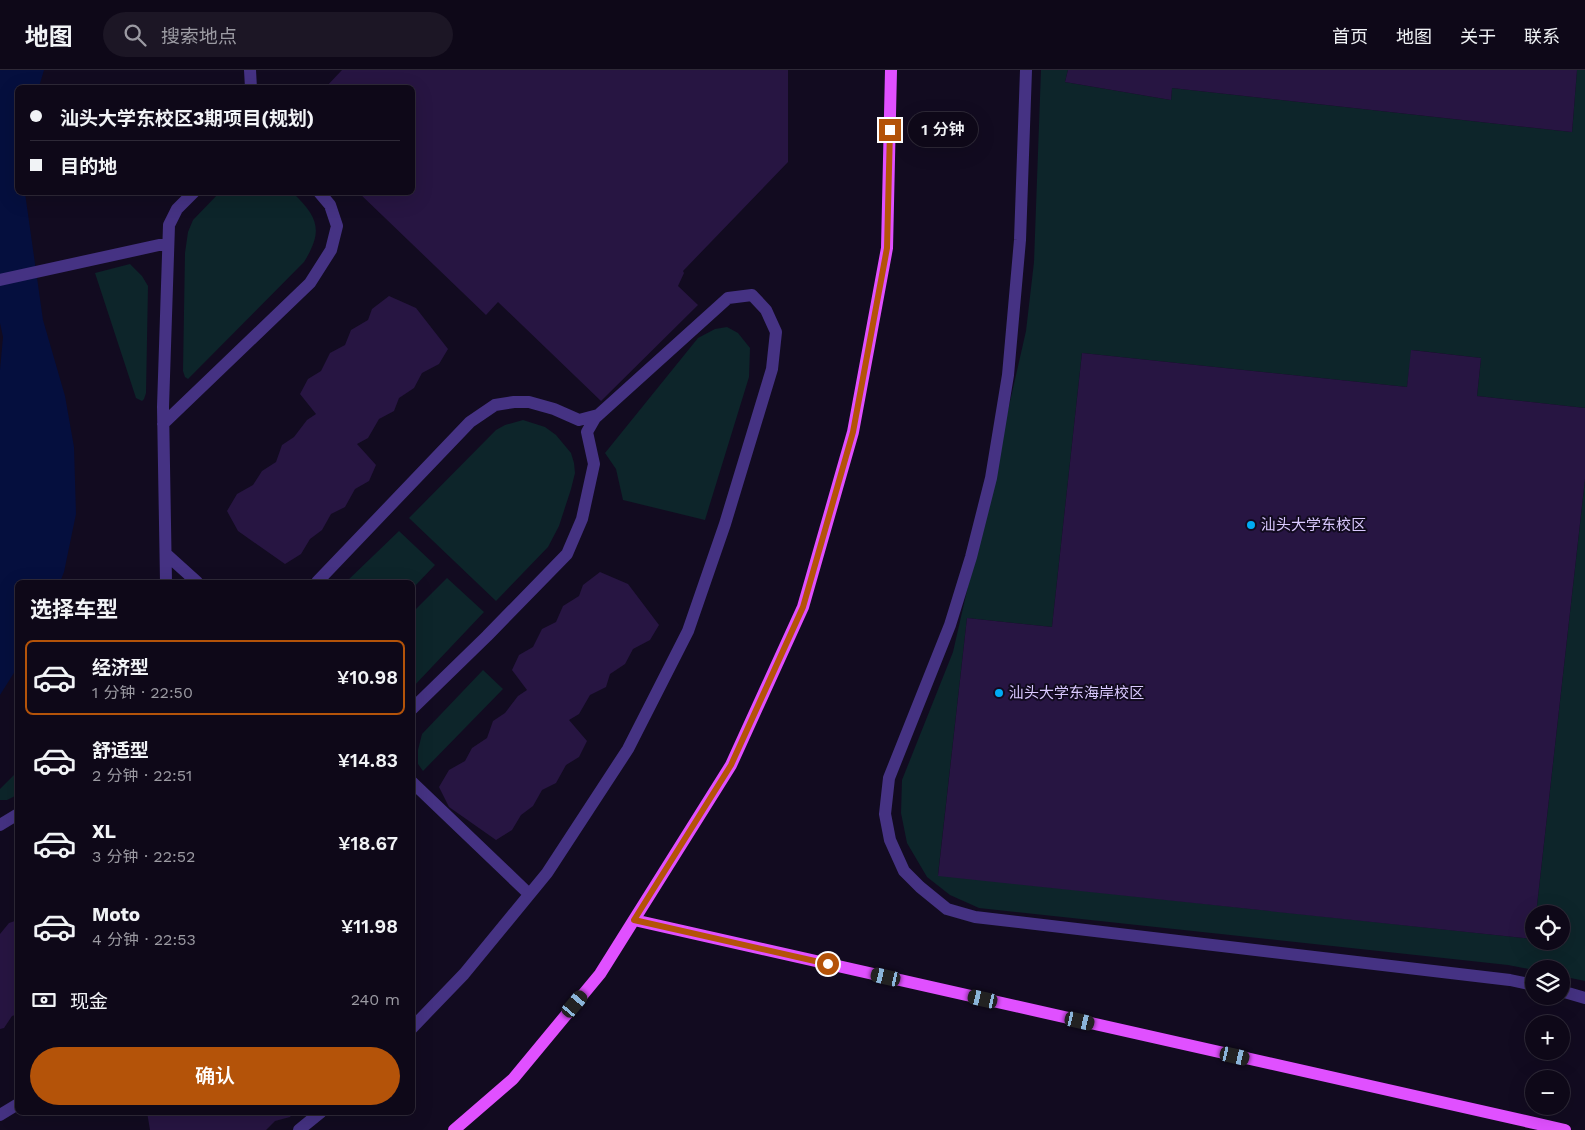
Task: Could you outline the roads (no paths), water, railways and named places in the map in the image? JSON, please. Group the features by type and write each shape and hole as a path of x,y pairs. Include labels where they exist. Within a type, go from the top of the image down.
{"main road":[{"path":"454,1130 513,1079 600,974 731,765 803,607 853,432 887,248 891,70"},
{"path":"634,920 1565,1130"}],"lane":[{"path":"250,70 251,85"},
{"path":"1026,70 1020,240 1008,375 991,478 971,557 950,625 889,778 885,814 890,840 904,871 947,910 975,917 1525,983"},
{"path":"166,580 164,424 168,225 177,209 191,195"},
{"path":"164,424 310,283 331,250 337,226 330,205 322,195"},
{"path":"0,280 168,243"},
{"path":"415,705 567,554 582,519 594,464 587,432 598,415 728,298 752,295 766,310 776,332 772,369 725,524 688,631 628,749 547,873 464,974 415,1025"},
{"path":"320,580 470,422 495,405 529,402 579,420 598,415"},
{"path":"166,554 194,580"},
{"path":"415,785 529,894"},
{"path":"0,825 15,816"},
{"path":"1570,994 1585,998"},
{"path":"0,1115 15,1106"},
{"path":"299,1130 317,1115"}],"place":[{"name":"汕头大学东校区","path":"1251,525"},
{"name":"汕头大学东海岸校区","path":"999,693"}]}
